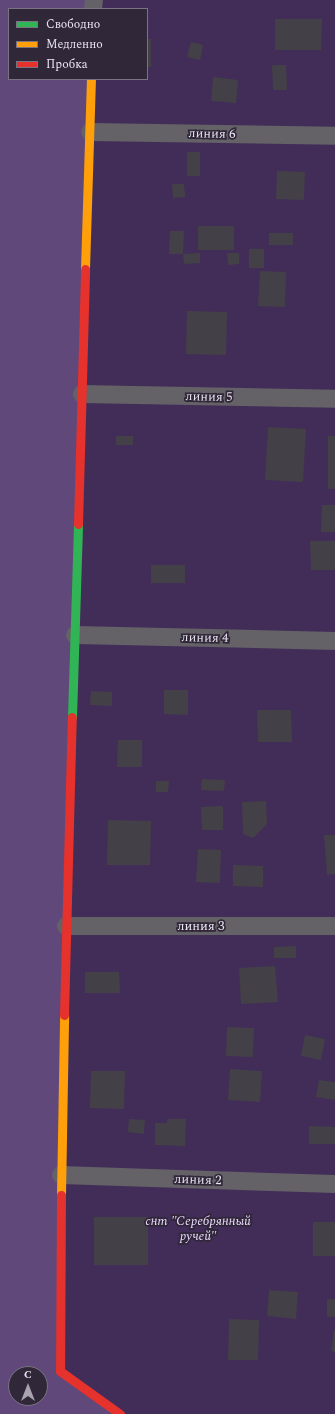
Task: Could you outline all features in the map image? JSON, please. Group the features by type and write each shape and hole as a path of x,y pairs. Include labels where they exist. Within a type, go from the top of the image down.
{"street":[{"path":"91,80 66,926 61,1175 60,1372 120,1414"},
{"name":"линия 6","path":"90,132 335,136"},
{"name":"линия 5","path":"82,394 335,399"},
{"name":"линия 4","path":"75,635 335,641"},
{"name":"линия 3","path":"66,926 335,926"},
{"name":"линия 2","path":"61,1175 335,1184"}],"green space":[{"name":"снт \"Серебрянный ручей\"","path":"94,0 335,0 335,1414 119,1414 60,1371 91,80 148,80 148,8 93,8"}],"shaded area":[{"path":"0,0 94,0 93,8 8,8 8,80 91,80 60,1371 119,1414 0,1414"}],"building":[{"path":"275,19 322,19 321,50 275,50"},
{"path":"148,39 151,39 151,67 148,67"},
{"path":"191,42 203,45 200,60 187,57"},
{"path":"272,65 286,65 287,90 273,90"},
{"path":"213,77 238,80 236,103 211,101"},
{"path":"187,152 200,152 200,176 187,176"},
{"path":"277,171 305,172 304,200 276,199"},
{"path":"172,184 184,184 185,197 173,198"},
{"path":"198,226 234,226 234,250 198,250"},
{"path":"170,231 184,231 183,254 169,254"},
{"path":"269,233 293,233 293,245 269,245"},
{"path":"249,249 264,249 264,268 249,268"},
{"path":"200,253 200,263 184,264 183,254"},
{"path":"227,253 239,253 239,264 228,265"},
{"path":"260,271 286,272 285,307 258,306"},
{"path":"187,311 227,312 226,355 186,354"},
{"path":"268,427 306,429 303,482 265,480"},
{"path":"116,436 133,436 133,445 116,445"},
{"path":"328,436 335,436 335,489 328,489"},
{"path":"322,505 335,505 335,532 321,532"},
{"path":"310,541 335,541 335,570 311,570"},
{"path":"151,565 185,565 185,583 151,583"},
{"path":"164,690 188,690 188,715 164,714"},
{"path":"91,691 112,692 112,706 90,705"},
{"path":"257,710 291,710 292,742 258,742"},
{"path":"118,740 142,740 142,767 117,767"},
{"path":"202,779 225,780 224,791 201,790"},
{"path":"156,781 169,781 168,792 156,792"},
{"path":"266,801 267,824 253,838 243,834 242,802"},
{"path":"223,806 223,830 202,830 201,807"},
{"path":"108,820 151,821 150,865 107,865"},
{"path":"324,835 335,835 335,874 327,875"},
{"path":"198,849 221,850 220,883 196,882"},
{"path":"233,865 263,866 263,887 233,886"},
{"path":"296,946 296,958 274,958 274,947"},
{"path":"275,966 278,1002 241,1004 239,968"},
{"path":"85,972 119,972 120,993 85,993"},
{"path":"227,1027 254,1028 253,1057 226,1056"},
{"path":"305,1035 325,1039 321,1060 301,1056"},
{"path":"230,1069 262,1071 260,1102 228,1100"},
{"path":"91,1071 125,1071 124,1109 90,1108"},
{"path":"319,1080 335,1082 335,1100 316,1097"},
{"path":"129,1119 145,1120 144,1134 128,1132"},
{"path":"167,1119 186,1119 185,1146 155,1145 155,1123 167,1123"},
{"path":"309,1126 335,1127 335,1144 309,1144"},
{"path":"94,1217 148,1217 148,1265 94,1265"},
{"path":"313,1222 335,1222 335,1256 313,1256"},
{"path":"269,1290 298,1292 296,1319 267,1316"},
{"path":"327,1299 335,1299 335,1317 327,1317"},
{"path":"229,1319 259,1320 258,1360 228,1360"},
{"path":"335,1330 335,1352 331,1351"}],"traffic: fast":[{"path":"72,717 78,524"}],"traffic: slow":[{"path":"85,269 91,80"},
{"path":"61,1195 64,1015"}],"traffic: jam":[{"path":"78,524 85,269"},
{"path":"64,1015 72,717"},
{"path":"61,1195 60,1371 120,1414"}]}
